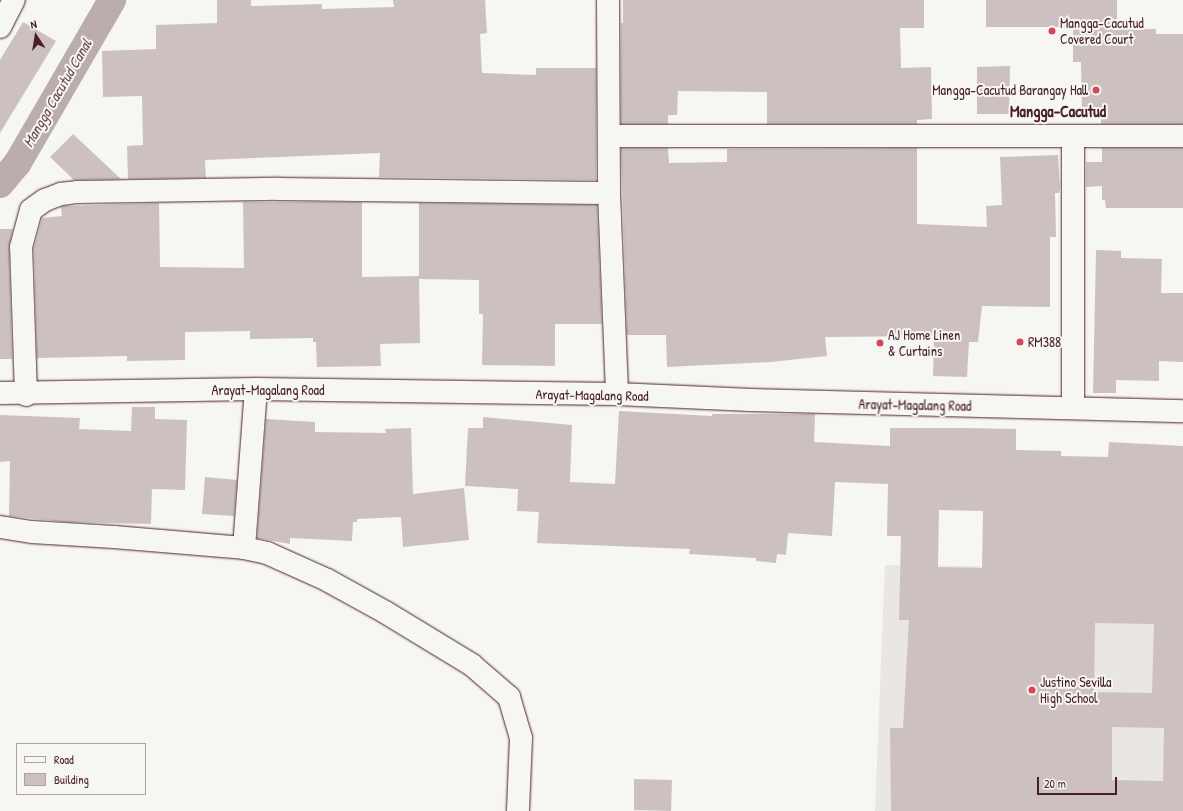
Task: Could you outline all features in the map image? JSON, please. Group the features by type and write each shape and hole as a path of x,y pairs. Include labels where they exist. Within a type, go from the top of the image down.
{"street":[{"path":"0,27 14,0"},
{"path":"608,0 609,193 617,394"},
{"path":"609,136 1183,136"},
{"path":"1073,137 1073,407"},
{"path":"26,395 21,247 31,210 45,200 61,194 279,189 609,193"},
{"path":"244,548 256,389"},
{"name":"Arayat-Magalang Road","path":"0,393 26,395 256,389 617,394 919,405 1073,407 1183,411"},
{"path":"0,527 32,532 244,548 274,556 327,580 385,612 472,665 509,697 521,738 518,811"}],"shaded area":[{"name":"Justino Sevilla High School","path":"885,565 1183,569 1183,811 875,811"}],"building":[{"path":"217,0 251,0 251,6 322,4 322,9 394,7 393,0 485,0 487,33 480,34 482,73 536,75 536,68 596,68 596,180 379,177 380,153 205,160 206,178 128,179 127,146 143,145 142,96 103,97 102,51 156,49 156,25 217,23"},
{"path":"623,0 924,0 924,28 900,28 901,68 931,67 932,119 917,120 917,124 767,124 767,92 678,91 677,115 668,115 668,124 621,124 621,23 623,23"},
{"path":"986,0 1117,0 1117,29 1156,29 1156,34 1183,34 1183,124 1101,124 1101,113 1082,113 1081,62 1073,62 1073,27 986,27"},
{"path":"23,22 56,41 0,133 0,60"},
{"path":"1010,66 1009,114 977,114 977,67"},
{"path":"73,134 121,179 74,180 50,157"},
{"path":"621,148 668,148 669,163 727,162 727,149 917,148 917,224 987,227 986,206 1002,205 1000,157 1058,155 1060,188 1059,193 1055,193 1056,237 1050,237 1050,307 982,306 978,342 969,342 967,377 933,376 934,336 825,337 827,356 771,362 667,367 666,335 627,335"},
{"path":"1102,148 1183,148 1183,208 1106,208 1105,200 1102,200 1102,186 1086,187 1086,162 1102,162"},
{"path":"243,202 362,202 362,277 419,276 420,343 380,344 381,366 317,367 316,342 313,342 313,338 250,339 250,331 185,332 185,360 127,361 127,356 37,358 34,248 42,218 62,216 61,207 64,206 159,203 160,267 244,268"},
{"path":"419,203 597,205 602,324 555,324 555,366 482,365 483,314 479,314 479,280 419,279"},
{"path":"0,229 13,229 9,247 12,359 0,359"},
{"path":"1096,250 1121,251 1121,258 1162,259 1161,293 1183,293 1183,362 1159,361 1159,381 1116,380 1116,393 1093,393"},
{"path":"132,407 155,407 155,419 187,420 185,490 152,489 151,524 66,522 9,516 10,461 0,462 0,415 80,418 79,429 131,431"},
{"path":"619,411 712,416 712,414 815,414 814,442 890,446 890,428 966,428 1016,429 1016,450 1061,451 1061,456 1108,457 1109,442 1183,446 1183,811 891,811 890,728 903,728 909,620 899,620 901,536 887,536 888,484 835,482 832,536 788,533 786,555 777,554 776,563 756,561 756,558 689,554 690,549 537,543 539,512 517,511 518,489 465,486 468,428 483,428 483,417 572,425 570,482 615,484","holes":["939,510 983,511 982,568 938,567","1095,623 1154,624 1152,693 1094,692","1112,727 1164,728 1163,781 1112,780"]},
{"path":"266,419 315,422 315,432 386,433 385,429 411,428 413,494 464,488 469,540 403,547 401,517 357,519 357,522 353,522 352,541 290,538 290,544 257,538"},
{"path":"205,477 237,480 234,516 202,514"},
{"path":"634,779 672,780 671,811 634,810"}],"waterway":[{"name":"Mangga Cacutud Canal","path":"0,184 17,164 112,0"}],"place":[{"name":"Mangga-Cacutud Covered Court","path":"1052,31"},
{"name":"Mangga-Cacutud Barangay Hall","path":"1096,90"},
{"name":"RM388","path":"1020,342"},
{"name":"AJ Home Linen & Curtains","path":"880,343"},
{"name":"Justino Sevilla High School","path":"1032,690"}],"district":[{"name":"Mangga-Cacutud","path":"1058,111"}]}
